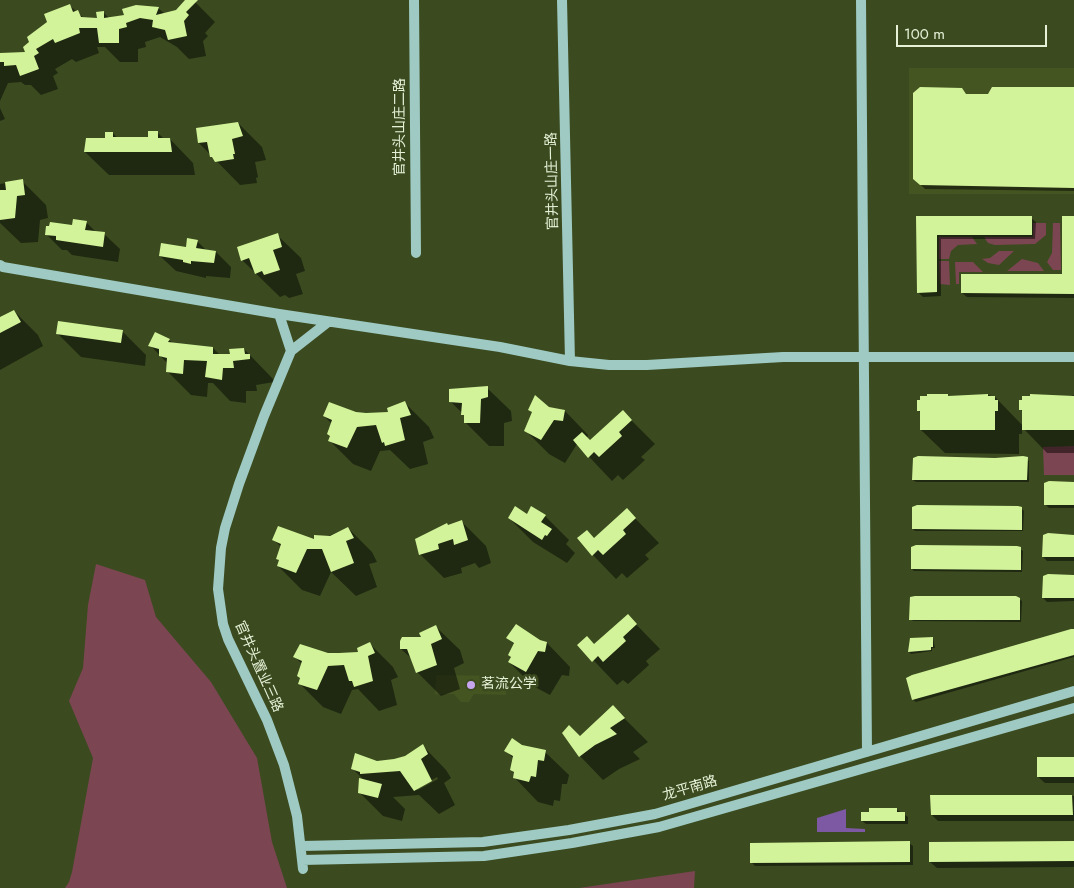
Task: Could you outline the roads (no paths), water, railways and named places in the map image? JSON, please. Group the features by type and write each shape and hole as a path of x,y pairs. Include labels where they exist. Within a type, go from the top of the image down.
{"street":[{"name":"官井头山庄二路","path":"414,0 416,253"},
{"name":"官井头山庄一路","path":"562,0 570,361"},
{"path":"861,0 867,752"},
{"path":"0,265 3,268 328,322 500,347 570,361 628,366 783,357 1074,357"},
{"path":"279,314 291,351"},
{"name":"官井头置业三路","path":"303,864 298,816 284,765 267,720 228,639 223,624 218,589 221,548 232,507 261,425 291,351 328,322"},
{"name":"龙平南路","path":"302,846 483,842 569,830 656,814 1074,691"},
{"name":"龙平南路","path":"303,864 484,856 572,843 659,827 1074,708"}],"place":[{"name":"茗流公学","path":"471,685"}]}
